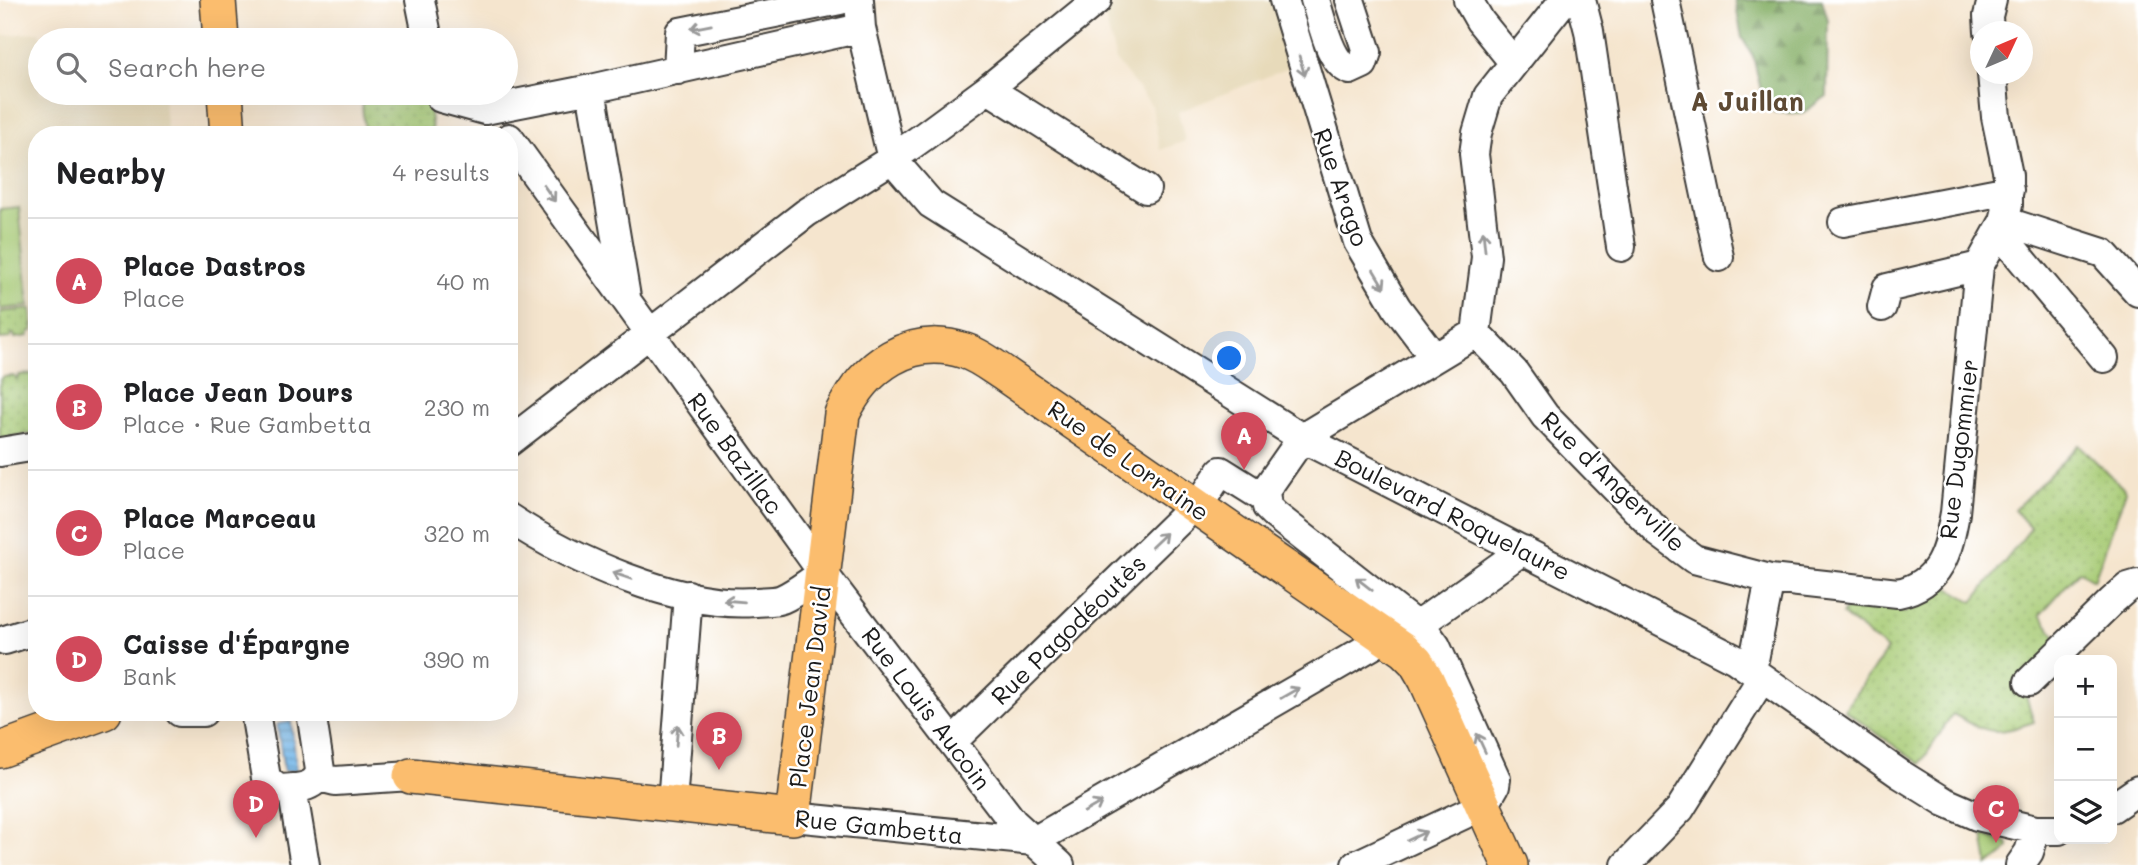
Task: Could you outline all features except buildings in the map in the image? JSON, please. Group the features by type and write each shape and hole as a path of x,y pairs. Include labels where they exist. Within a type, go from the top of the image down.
{"main road":[{"path":"218,0 220,28"},
{"path":"226,105 227,126"},
{"name":"Rue de Lorraine","path":"823,573 842,414 849,399 872,370 888,358 922,347 966,351 1402,631 1410,656 1426,679 1510,865"},
{"name":"Place Jean David","path":"793,817 823,573"},
{"path":"0,750 79,721"},
{"name":"Rue Gambetta","path":"411,776 793,817"}],"street":[{"path":"420,0 426,28"},
{"path":"678,70 680,32 840,0"},
{"path":"859,0 861,28 892,159"},
{"path":"518,435 806,212 892,159 988,89 1097,0"},
{"name":"Rue Arago","path":"1284,0 1358,242 1397,309 1434,357"},
{"path":"1315,0 1334,56 1342,67 1350,69 1363,64 1367,52 1350,0"},
{"path":"1468,0 1480,21 1514,63"},
{"path":"1665,0 1720,257"},
{"path":"1988,21 1992,0"},
{"path":"1567,3 1589,31 1621,247"},
{"name":"Rue d'Angerville","path":"1567,3 1488,96 1474,154 1486,257 1476,333 1514,372 1545,416 1659,533 1694,559 1770,579"},
{"path":"518,103 861,28"},
{"name":"Rue Dugommier","path":"1770,579 1898,593 1918,586 1936,573 1950,541 1955,513 1979,266 2001,226 2008,205 2009,190 1993,84"},
{"path":"591,89 627,303"},
{"path":"988,89 1146,189"},
{"path":"470,105 485,110 510,105"},
{"name":"Rue Bazillac","path":"485,110 499,126"},
{"name":"Rue Bazillac","path":"518,150 823,573"},
{"name":"Boulevard Roquelaure","path":"892,159 931,204 1302,438 1735,659 1945,802 1977,816 2048,830"},
{"path":"1843,222 2009,190"},
{"path":"2001,226 2103,253 2138,292"},
{"path":"2001,226 2104,358"},
{"path":"1882,307 1887,288 1979,266"},
{"name":"Rue d'Angerville","path":"1485,274 1496,326 1514,372"},
{"path":"1402,631 1267,507 1265,491 1302,438 1476,333"},
{"path":"0,452 28,447"},
{"path":"1206,494 1221,471 1264,498"},
{"name":"Rue Pagodéoutès","path":"952,742 1184,516"},
{"name":"Place Jean David","path":"518,523 600,568 688,595 740,603 780,600 823,573"},
{"path":"1034,841 1402,631 1523,550"},
{"name":"Rue Louis Aucoin","path":"823,573 1013,822 1060,865"},
{"path":"1626,865 1680,809 1757,674 1770,579"},
{"path":"2029,682 2112,601 2128,587 2138,584"},
{"path":"672,803 688,595"},
{"path":"5,640 28,633"},
{"path":"256,721 266,778 277,789 310,785 319,776 313,721"},
{"name":"Rue Gambetta","path":"319,776 335,781 411,776"},
{"path":"292,788 305,865"},
{"path":"2117,805 2138,790"},
{"path":"1356,865 1484,805"},
{"name":"Rue Gambetta","path":"793,817 1034,841"},
{"path":"2020,865 2048,830"}],"shaded area":[{"path":"1120,0 1278,0 1296,65 1178,112 1185,141 1160,150 1152,106 1116,61 1104,13"},
{"path":"28,33 28,105 164,105 166,126 28,126 28,309 0,312 0,36"}],"green space":[{"path":"1735,0 1822,0 1828,20 1827,96 1801,114 1774,112 1763,99 1753,56 1742,38"},
{"path":"362,105 429,105 432,126 364,126"},
{"path":"19,207 28,306 0,309 0,209"},
{"path":"28,309 28,336 15,338 14,334 11,334 11,338 0,339 0,312"},
{"path":"28,374 28,434 0,438 0,380 2,377 15,376 16,379 19,375"},
{"path":"2079,445 2126,491 2094,580 2079,571 2040,615 2059,641 2021,679 2034,722 1993,731 1953,714 1920,764 1844,710 1887,650 1842,614 1855,597 1894,603 1905,613 1938,581 1973,602 2031,528 2014,510"},
{"path":"1983,835 2008,843 2009,847 1988,865"}],"water":[{"path":"291,722 297,770 284,771 277,724"}],"place":[{"name":"Place Dastros","path":"1244,470"},
{"name":"Place Jean Dours","path":"719,770"},
{"name":"Caisse d'Épargne","path":"256,838"},
{"name":"Place Marceau","path":"1996,843"}],"district":[{"name":"A Juillan","path":"1747,101"}]}
